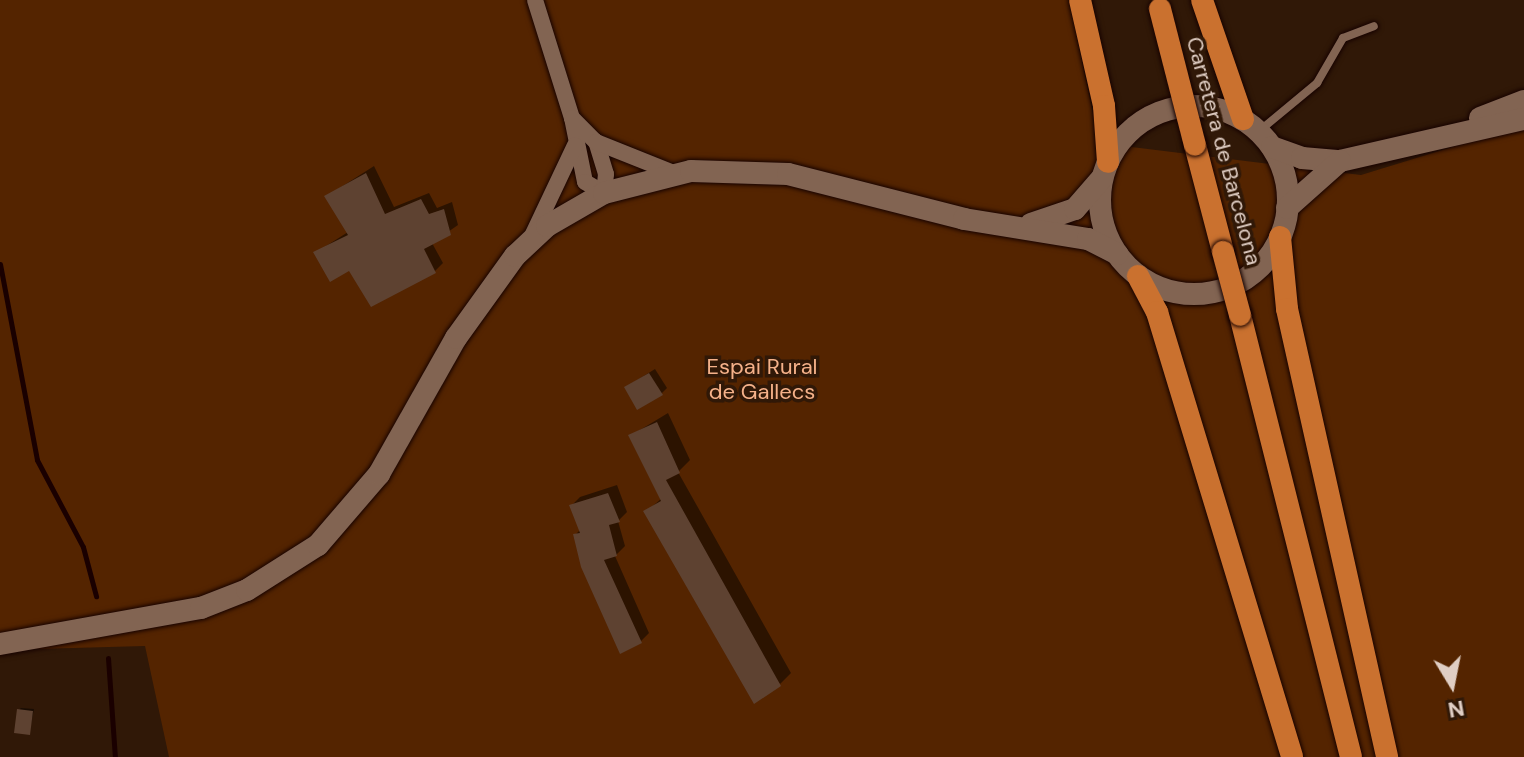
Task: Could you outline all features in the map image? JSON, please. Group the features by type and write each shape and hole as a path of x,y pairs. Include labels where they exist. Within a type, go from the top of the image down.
{"highway":[{"path":"1080,0 1104,106 1105,170"},
{"path":"1202,0 1258,133"},
{"name":"Carretera de Barcelona","path":"1159,5 1351,757"},
{"path":"1280,237 1287,309 1387,757"},
{"path":"1138,276 1157,312 1292,757"}],"main road":[{"path":"1440,134 1524,101"},
{"path":"1006,227 1058,219 1086,199 1139,124 1165,111 1206,107 1302,158 1340,161 1440,134 1524,119"},
{"path":"0,644 201,608 247,590 318,545 379,474 456,338 529,243 604,193 674,173 788,174 1006,227 1088,239 1117,254 1138,276 1179,292 1224,290 1250,277 1280,237 1287,208 1283,173 1258,133"},
{"path":"1287,208 1340,161"},
{"path":"1105,170 1102,218 1117,254"}],"street":[{"path":"535,0 572,118 575,145 585,182 604,193 606,174 596,142"},
{"path":"572,118 596,142 674,173"},
{"path":"529,243 575,145"}],"lane":[{"path":"1258,133 1317,83 1343,38 1374,26"}],"green space":[{"name":"Espai Rural de Gallecs","path":"0,0 1069,0 1099,143 1361,175 1524,125 1524,757 169,757 145,646 0,650"}],"building":[{"path":"366,173 385,214 421,199 429,214 444,209 451,235 424,249 436,273 371,307 349,271 330,282 313,252 348,235 324,196"},
{"path":"649,373 663,395 637,410 624,387"},
{"path":"657,422 680,473 666,480 781,686 754,704 643,511 661,501 628,435"},
{"path":"608,493 620,522 609,525 617,556 604,560 642,643 620,654 581,567 573,534 580,533 569,505"},
{"path":"17,709 33,711 30,735 14,733"}],"waterway":[{"path":"0,264 37,460 83,547 96,596"},
{"path":"108,658 115,757"}]}
